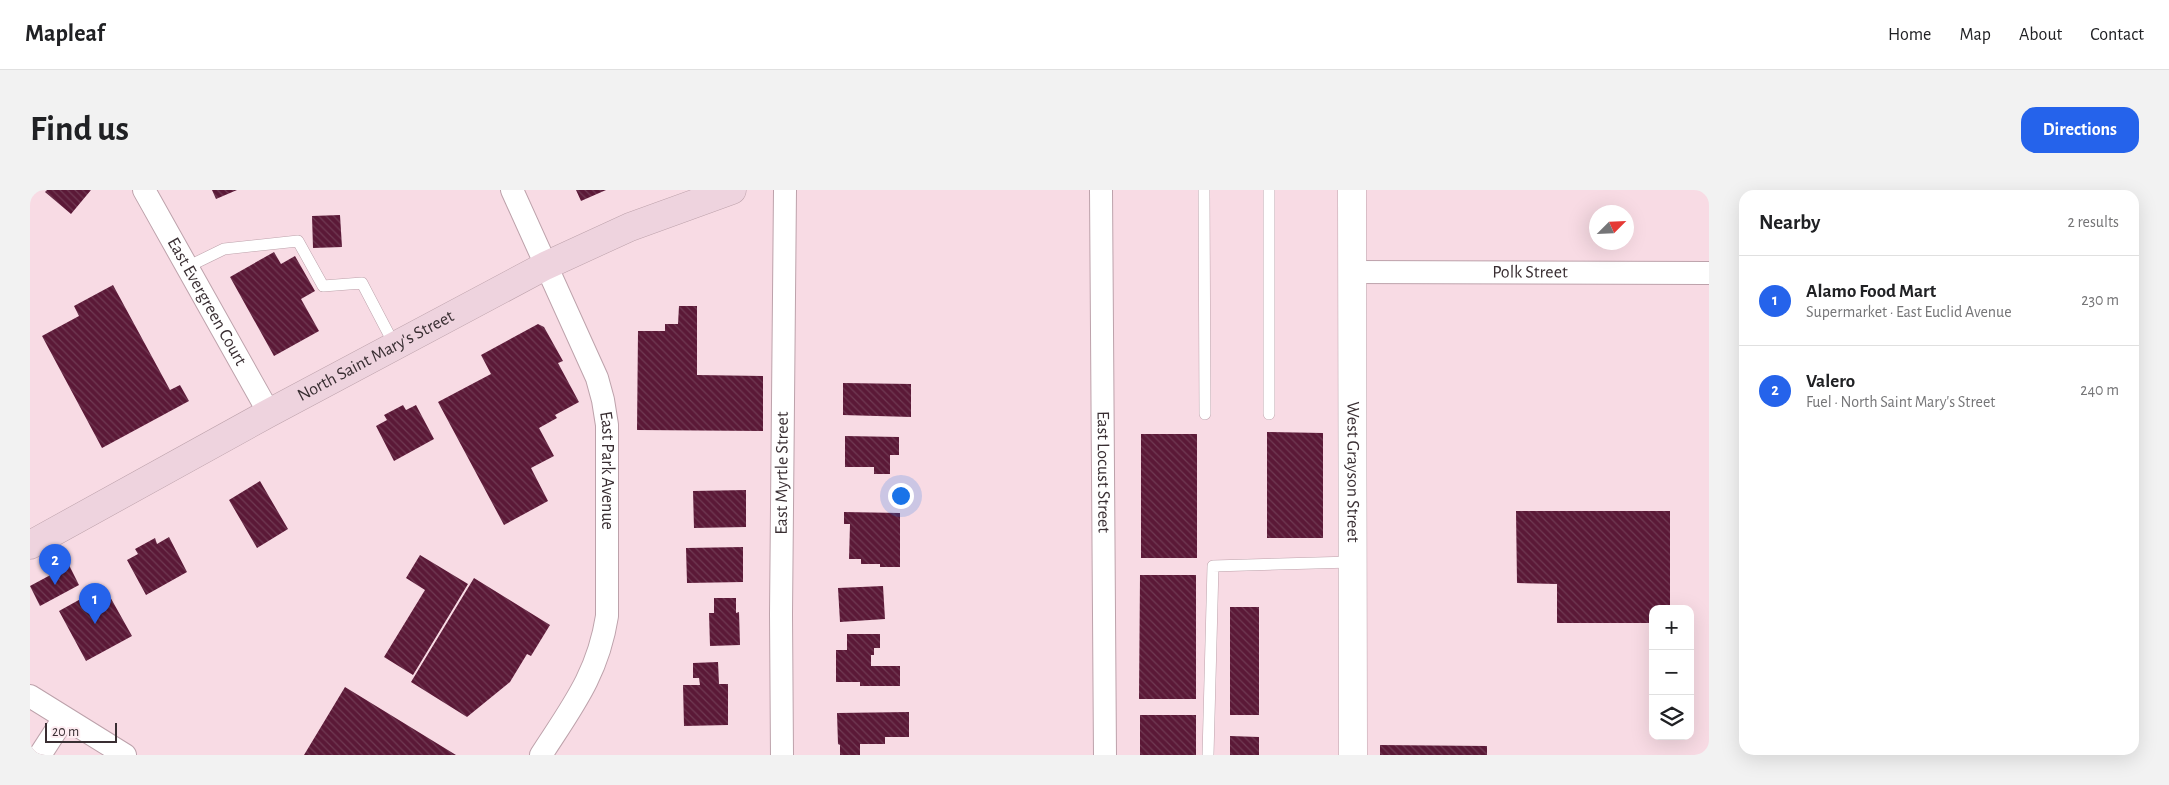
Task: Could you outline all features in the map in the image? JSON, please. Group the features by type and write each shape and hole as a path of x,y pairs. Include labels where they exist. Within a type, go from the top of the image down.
{"main road":[{"name":"North Saint Mary's Street","path":"30,545 269,413 545,266 630,227 732,190"}],"street":[{"name":"East Evergreen Court","path":"144,190 269,413"},
{"name":"East Park Avenue","path":"512,190 545,266 598,378 607,424 607,616 603,641 586,686 541,755"},
{"name":"East Myrtle Street","path":"782,755 781,614 785,190"},
{"name":"East Locust Street","path":"1101,190 1105,755"},
{"name":"West Grayson Street","path":"1352,190 1353,755"},
{"name":"Polk Street","path":"1351,272 1709,273"},
{"path":"30,696 125,755"},
{"path":"40,755 64,718"}],"lane":[{"path":"1204,190 1205,414"},
{"path":"1268,414 1269,190"},
{"path":"186,267 224,249 298,241 323,286 362,283 394,346"},
{"path":"1208,755 1213,566 1352,562"}],"building":[{"path":"47,190 91,190 71,214 45,192"},
{"path":"212,190 237,190 216,199"},
{"path":"576,190 606,190 581,201"},
{"path":"340,215 342,247 313,248 312,216"},
{"path":"274,252 281,264 295,256 315,291 301,299 319,331 274,356 230,277"},
{"path":"113,285 170,390 180,385 189,401 102,448 42,336 79,316 74,306"},
{"path":"679,306 697,306 697,375 763,376 763,431 637,430 638,331 665,331 665,324 678,324"},
{"path":"538,324 544,327 563,361 558,363 579,402 555,415 557,418 539,428 554,456 531,468 548,501 504,525 438,402 491,374 481,355"},
{"path":"843,383 911,384 911,417 843,415"},
{"path":"403,405 406,410 416,405 434,439 394,461 376,426 387,420 384,415"},
{"path":"1267,432 1323,433 1323,538 1267,538"},
{"path":"1141,434 1197,434 1197,558 1141,558"},
{"path":"845,436 899,437 899,455 890,455 890,474 874,474 874,467 845,467"},
{"path":"260,481 288,529 257,548 229,500"},
{"path":"746,490 746,527 694,528 693,491"},
{"path":"1516,511 1670,511 1670,605 1649,605 1649,623 1557,623 1557,584 1517,583"},
{"path":"844,512 900,513 900,567 880,567 880,564 861,564 861,559 849,559 850,524 844,524"},
{"path":"169,537 187,572 146,595 127,560 138,554 135,549 155,538 157,544"},
{"path":"743,547 743,582 687,583 686,548"},
{"path":"420,555 468,584 413,675 384,657 425,590 406,578"},
{"path":"69,565 79,585 40,606 30,586"},
{"path":"1140,575 1196,575 1196,699 1139,699"},
{"path":"474,578 550,625 531,656 527,654 510,682 467,717 411,682"},
{"path":"104,586 132,636 86,661 59,611"},
{"path":"883,586 885,619 840,622 838,588"},
{"path":"714,598 736,598 736,613 739,612 740,645 710,646 709,613 714,613"},
{"path":"1230,607 1259,607 1259,715 1230,715"},
{"path":"847,634 880,634 880,648 874,648 874,655 871,655 871,666 900,666 900,686 860,686 860,682 836,682 836,650 847,650"},
{"path":"718,662 719,684 728,684 728,725 684,726 683,685 700,685 699,678 693,678 693,663"},
{"path":"345,687 456,755 304,755"},
{"path":"909,712 909,737 885,737 885,744 860,744 860,755 840,755 837,713"},
{"path":"1140,715 1196,715 1196,755 1140,755"},
{"path":"1230,736 1259,737 1259,755 1230,755"},
{"path":"1380,745 1487,746 1487,755 1380,755"}],"place":[{"name":"Valero","path":"55,585"},
{"name":"Alamo Food Mart","path":"95,624"}]}
